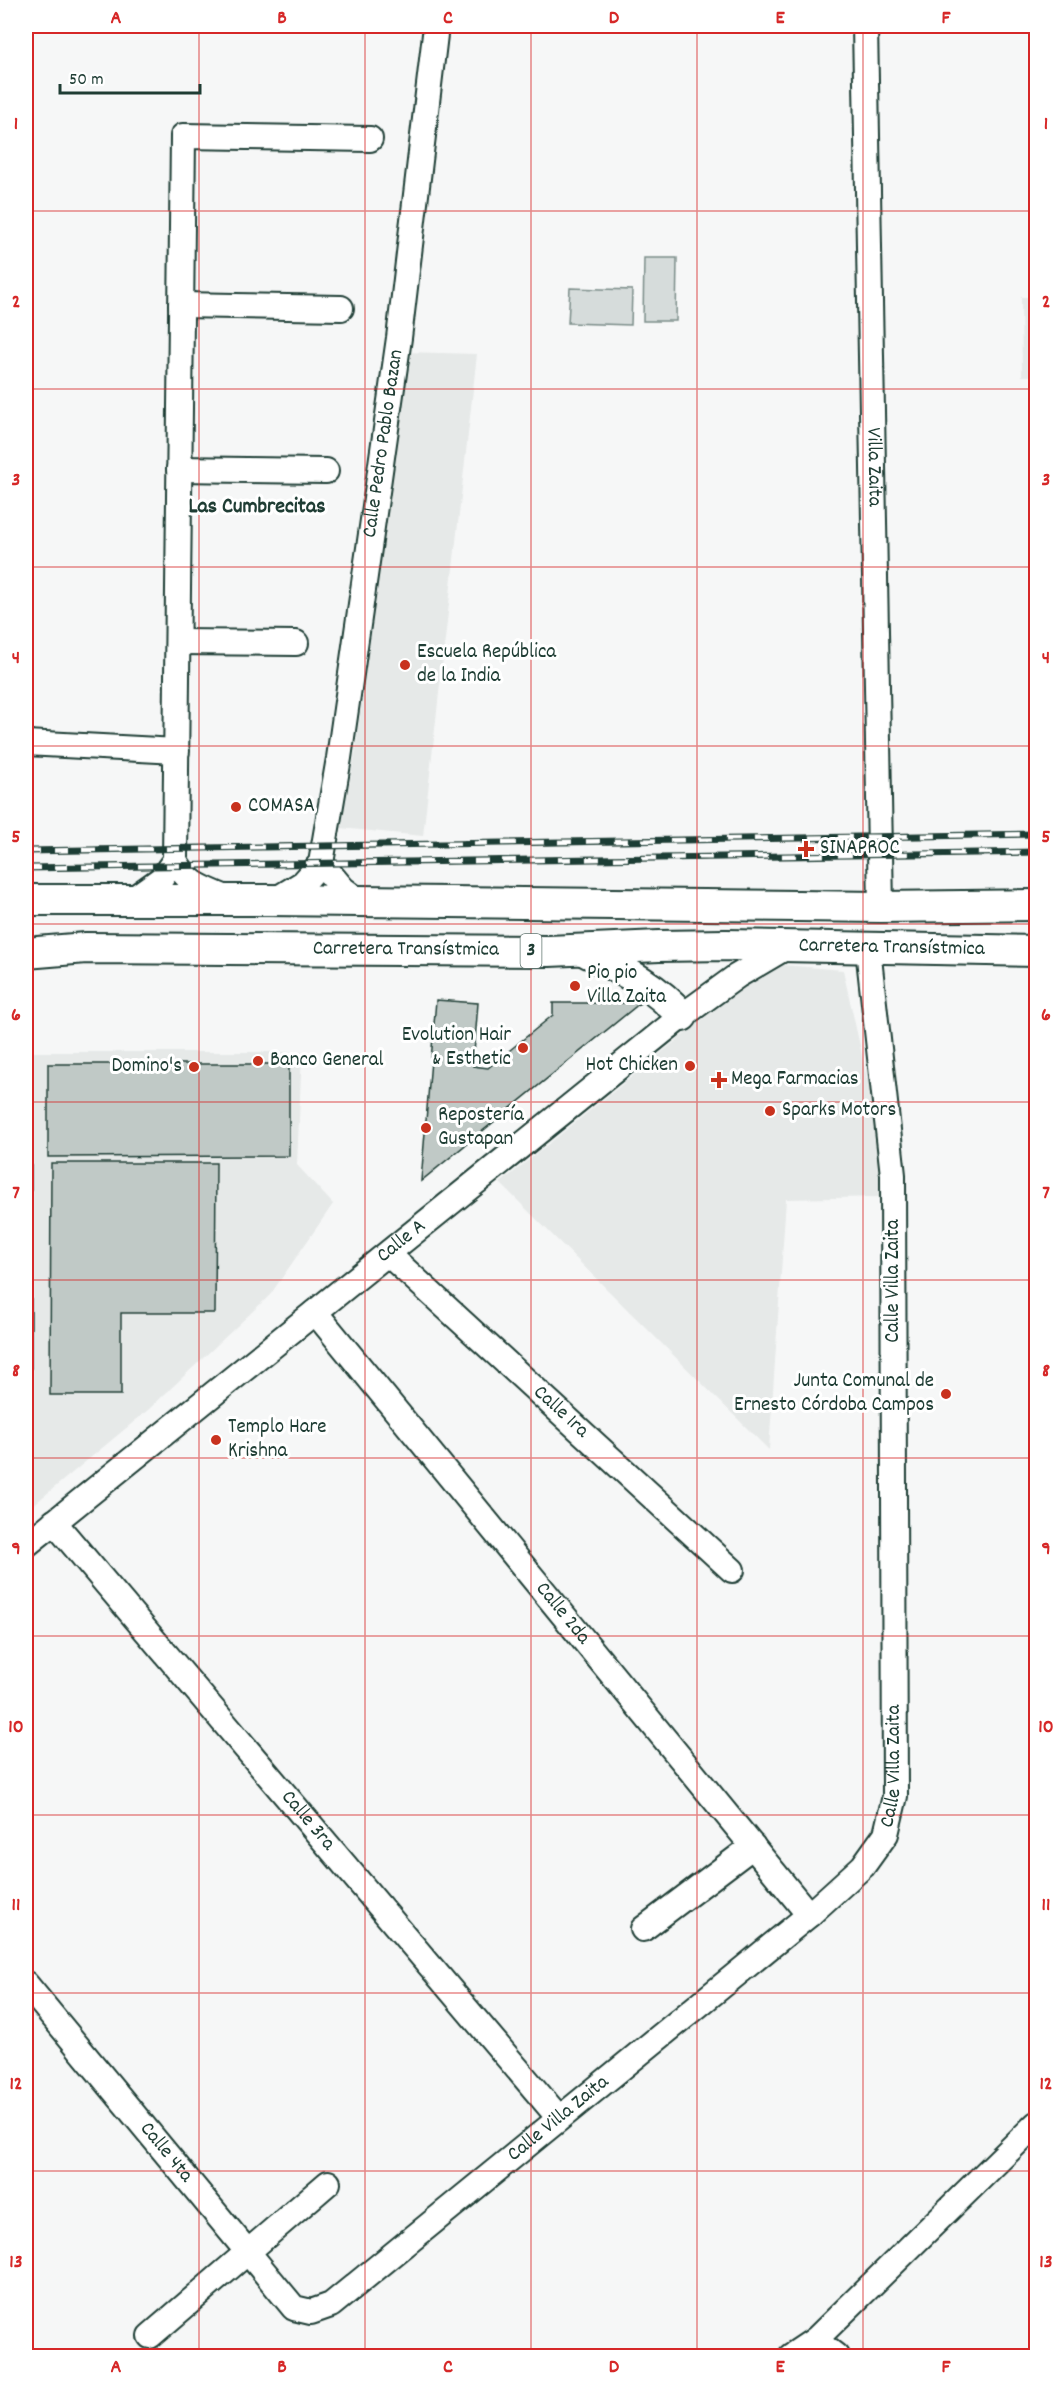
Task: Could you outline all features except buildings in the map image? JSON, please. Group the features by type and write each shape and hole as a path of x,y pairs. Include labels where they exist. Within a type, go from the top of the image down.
{"main road":[{"name":"Carretera Transístmica","path":"26,900 268,900 362,903 881,907 1036,905"},
{"name":"Carretera Transístmica","path":"26,953 86,948 582,950 659,946 1036,951"},
{"path":"582,950 637,978 669,1002 681,1016"}],"street":[{"name":"Calle Pedro Pablo Bazan","path":"321,863 339,758 399,338 436,26"},
{"name":"Villa Zaita","path":"865,26 881,907"},
{"path":"232,900 190,882 182,873 176,860 183,136 370,139"},
{"path":"181,305 342,309"},
{"path":"179,469 326,471"},
{"path":"178,642 296,643"},
{"path":"26,743 177,751"},
{"path":"130,901 161,879 176,860"},
{"path":"268,900 280,897 298,887 321,863 343,889 362,903"},
{"name":"Calle A","path":"26,1545 681,1016 737,976 785,948"},
{"name":"Calle Villa Zaita","path":"311,2312 331,2306 809,1914 863,1866 886,1834 895,1796 893,1175 868,949"},
{"name":"Calle 1ra","path":"388,1254 732,1570"},
{"name":"Calle 2da","path":"315,1312 809,1914"},
{"name":"Calle 3ra","path":"54,1522 560,2118"},
{"path":"643,1929 753,1846"},
{"name":"Calle 4ta","path":"26,1984 294,2308 311,2312"},
{"path":"791,2356 815,2340 1036,2124"},
{"path":"150,2336 328,2183"},
{"path":"815,2340 836,2356"}],"shaded area":[{"path":"644,258 677,258 676,321 643,321"},
{"path":"570,288 632,290 631,325 568,323"},
{"path":"1021,297 1036,297 1036,376 1022,376"},
{"name":"Escuela República de la India","path":"405,352 477,354 423,836 340,828 355,754"},
{"path":"26,964 28,964 32,1052 302,1052 297,1165 333,1204 270,1295 148,1410 26,1511"},
{"path":"771,964 843,970 879,1131 883,1197 786,1199 769,1450 500,1183"}],"railway":[{"path":"26,851 1036,834"},
{"path":"26,868 1036,852"}],"place":[{"name":"Escuela República de la India","path":"405,665"},
{"name":"COMASA","path":"236,807"},
{"name":"SINAPROC","path":"806,849"},
{"name":"Pio pio Villa Zaita","path":"575,986"},
{"name":"Evolution Hair & Esthetic","path":"523,1048"},
{"name":"Banco General","path":"258,1061"},
{"name":"Hot Chicken","path":"690,1066"},
{"name":"Domino's","path":"194,1067"},
{"name":"Mega Farmacias","path":"719,1080"},
{"name":"Sparks Motors","path":"770,1111"},
{"name":"Repostería Gustapan","path":"426,1128"},
{"name":"Junta Comunal de Ernesto Córdoba Campos","path":"946,1394"},
{"name":"Templo Hare Krishna","path":"216,1440"}],"district":[{"name":"Las Cumbrecitas","path":"257,507"}]}
